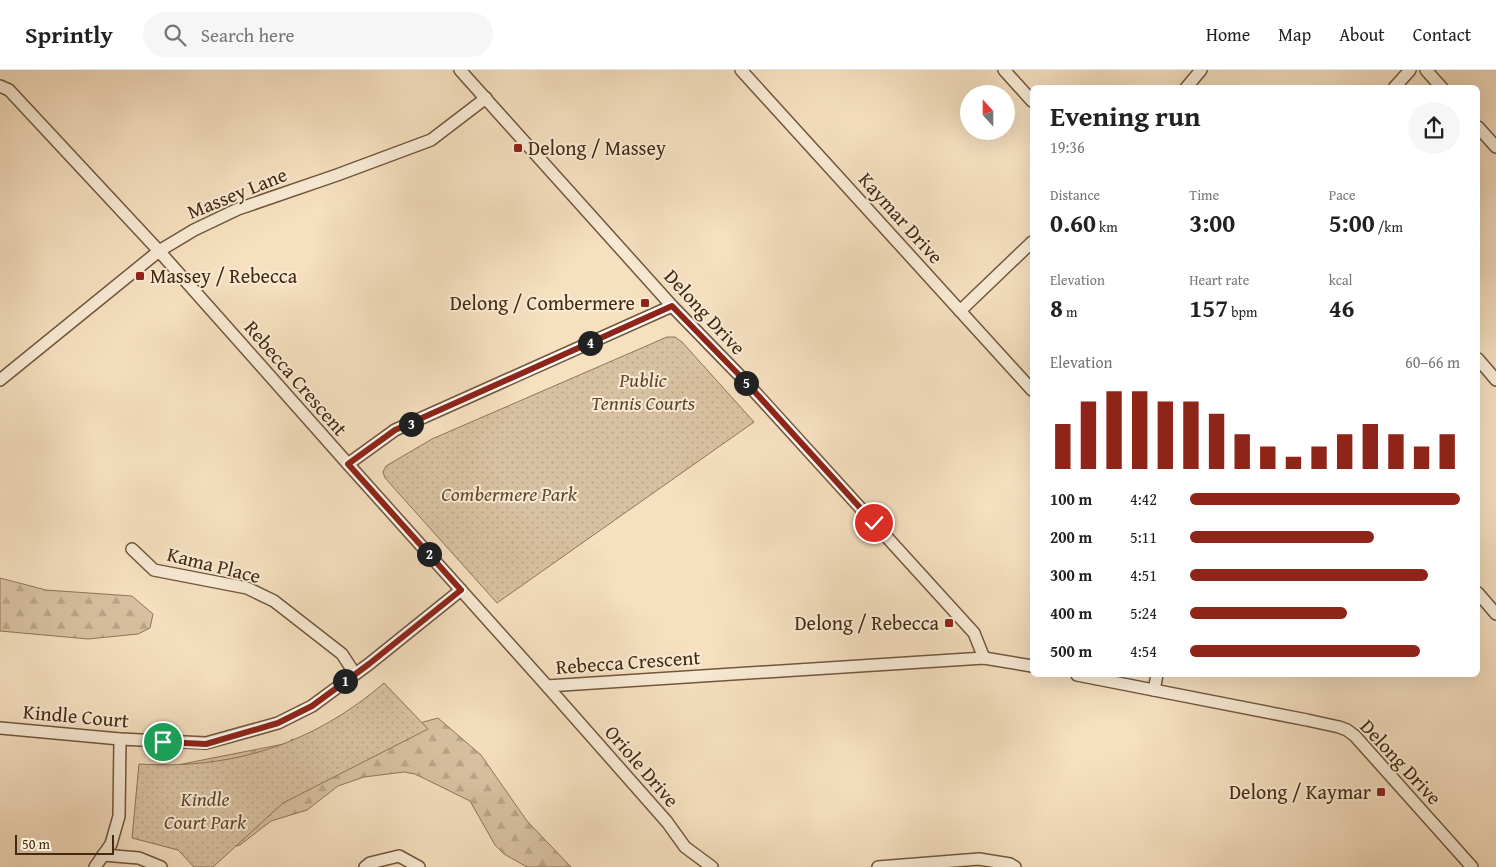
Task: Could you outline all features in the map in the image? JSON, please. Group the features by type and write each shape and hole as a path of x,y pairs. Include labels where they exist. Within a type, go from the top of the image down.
{"street":[{"name":"Delong Drive","path":"460,70 672,306 744,380 974,633 984,658"},
{"name":"Kaymar Drive","path":"741,70 1030,388"},
{"path":"1004,70 1030,100"},
{"path":"1188,85 1201,70"},
{"path":"1397,85 1410,70"},
{"path":"1426,70 1439,85"},
{"name":"Rebecca Crescent","path":"0,86 8,90 159,251 547,686 984,658"},
{"name":"Massey Lane","path":"0,380 159,251 194,230 238,209 430,140 486,98"},
{"path":"1480,129 1496,147"},
{"path":"960,311 1030,244"},
{"path":"348,464 395,430 672,306"},
{"path":"1480,362 1496,380"},
{"name":"Kama Place","path":"132,549 154,570 247,588 274,601 342,654 355,674"},
{"name":"Kindle Court","path":"0,728 120,740 206,744 278,723 312,706 369,664 461,590"},
{"path":"1480,595 1496,614"},
{"path":"984,658 1030,666"},
{"name":"Delong Drive","path":"1087,677 1307,720 1347,730 1355,736 1472,867"},
{"path":"1154,690 1157,677"},
{"name":"Oriole Drive","path":"547,686 667,822 685,847 712,867"},
{"path":"95,867 111,844 119,816 120,740"},
{"path":"103,855 139,858 161,867"},
{"path":"365,867 370,863 399,856 419,867"},
{"path":"878,867 978,859 1010,864 1015,867"}],"green space":[{"name":"Combermere Park","path":"667,337 675,337 682,342 754,422 497,603 385,478 383,472 386,466 432,439"},
{"path":"0,578 46,590 132,596 153,614 150,628 138,634 88,639 0,631"},
{"name":"Kindle Court Park","path":"384,683 428,729 283,803 213,867 194,867 178,850 132,838 139,764 173,765 207,762 239,757 270,749 300,737 329,722 357,704"},
{"path":"438,718 481,755 527,821 571,867 527,867 504,854 495,845 470,801 415,774 404,772 364,777 338,786 307,810 271,821 240,845 205,855 177,765 289,743 292,739 320,750"}],"place":[{"name":"Delong / Massey","path":"518,148"},
{"name":"Massey / Rebecca","path":"140,276"},
{"name":"Delong / Combermere","path":"645,303"},
{"name":"Delong / Rebecca","path":"949,623"},
{"name":"Delong / Kaymar","path":"1381,792"}],"route":[{"path":"163,742 206,744 278,723 312,706 369,664 461,590 348,464 395,430 672,306 744,380 874,523"}],"park label":[{"name":"Public Tennis Courts","path":"643,392"}]}
